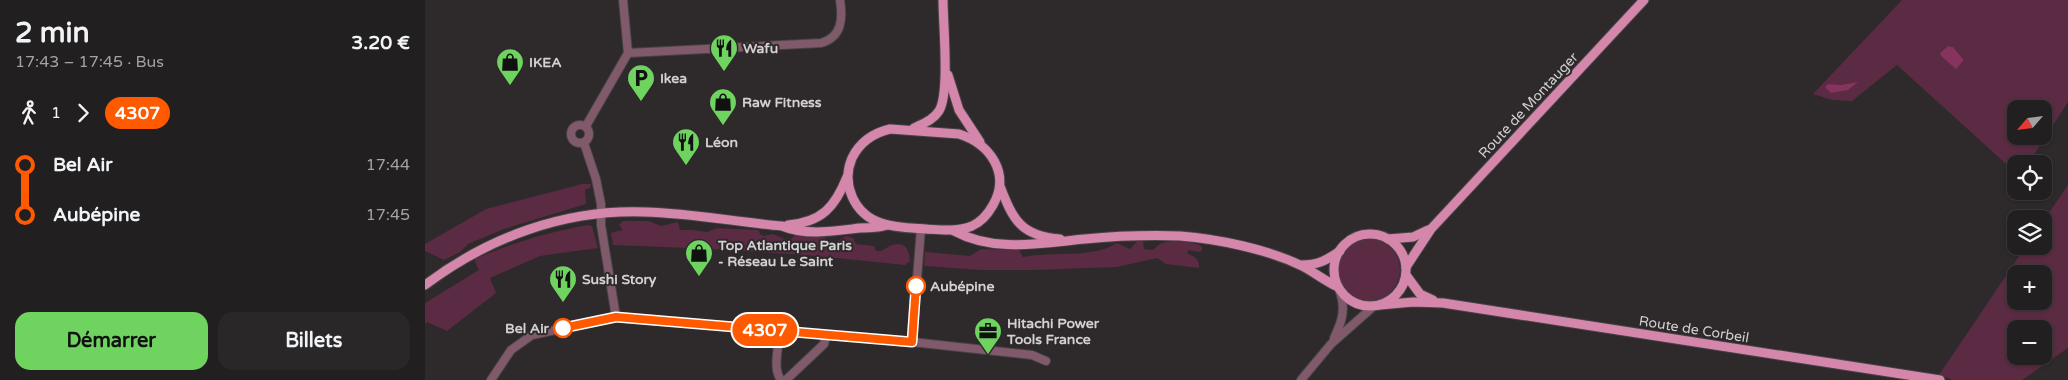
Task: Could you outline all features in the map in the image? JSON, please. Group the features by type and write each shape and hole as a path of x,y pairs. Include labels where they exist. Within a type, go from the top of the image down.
{"main road":[{"path":"912,130 928,122 940,107 944,93 943,0"},
{"name":"Route de Montauger","path":"1406,271 1431,228 1645,0"},
{"path":"945,65 959,110 997,167 999,184 1008,209 1019,224 1036,235 1069,240"},
{"path":"425,285 472,254 498,240 555,221 602,214 644,212 782,226 805,223 822,215 836,200 848,174 853,156 867,139 884,130 959,134 969,137 983,146"},
{"path":"848,174 851,194 859,208 875,220 887,225"},
{"path":"954,231 976,224 986,216 995,202 999,184"},
{"path":"782,226 789,229 831,232 887,225 954,231 976,240 999,244 1039,245 1069,240 1145,235 1182,236 1246,247 1301,265 1339,288"},
{"name":"Route de Montauger","path":"1388,239 1413,237 1431,228"},
{"path":"1301,265 1315,265 1327,260 1358,236 1373,235 1388,239 1398,248 1406,271 1397,294 1377,306 1358,304 1344,295 1339,288 1334,272 1340,251"},
{"name":"Route de Corbeil","path":"1406,271 1420,294 1443,303"},
{"name":"Route de Corbeil","path":"1377,306 1413,302 1443,303 1940,380"}],"street":[{"path":"586,126 628,52 623,0"},
{"path":"628,52 821,43 833,37 840,26 842,17 840,0"},
{"path":"584,143 575,142 571,134 573,128 578,125 586,126"},
{"path":"584,143 589,137 589,131 586,126"},
{"path":"584,143 596,179 602,214 601,225 616,317"},
{"path":"912,342 921,228"},
{"path":"1331,344 1343,318 1344,302 1339,288"},
{"path":"1301,380 1349,326 1377,306"},
{"path":"494,379 511,350 532,334 616,317 912,342 1032,355 1046,361"},
{"path":"780,332 777,369 778,377 781,380"},
{"path":"786,380 825,344 826,336"}],"shaded area":[{"path":"1902,0 2068,0 2068,102 2053,125 2053,100 2007,100 2007,145 2040,145 2034,155 2007,155 2007,165 1897,65 1852,101 1832,100 1813,94","holes":["1949,46 1953,47 1964,60 1956,68 1941,56 1940,53"]},
{"path":"1948,46 1953,47 1964,60 1956,69 1941,56 1940,53"},
{"path":"1858,82 1848,90 1831,93 1825,87 1828,84 1841,85"},
{"path":"582,184 591,184 590,188 585,190 586,204 504,229 468,244 460,252 444,260 425,251 425,244 486,209"},
{"path":"2068,185 2068,348 2052,359 2052,320 2007,320 2007,365 2044,365 2022,380 1953,380 1939,375 2007,274 2007,310 2052,310 2052,265 2013,265 2020,255 2052,255 2051,210"},
{"path":"623,221 649,221 661,226 678,222 680,230 707,232 717,228 759,230 760,234 764,236 773,234 789,241 797,233 824,236 826,240 832,242 839,241 846,236 853,238 856,244 874,246 876,251 882,251 892,245 901,244 907,249 910,261 905,265 806,255 613,245 611,234 623,230 619,225"},
{"path":"587,225 592,226 598,248 540,256 490,278 496,293 447,331 427,322 425,324 425,303 479,270 475,259 530,239"},
{"path":"1139,239 1143,241 1144,249 1153,250 1162,243 1167,242 1189,242 1199,245 1202,247 1202,251 1189,250 1187,253 1197,260 1199,268 1166,264 1157,258 1117,267 1034,270 981,270 924,266 925,252 970,256 981,249 1019,250 1023,257 1084,253 1107,248 1117,243 1130,249"},
{"path":"1369,239 1381,242 1391,248 1397,258 1400,270 1397,282 1391,292 1381,298 1369,301 1357,298 1347,292 1341,282 1338,270 1341,258 1347,248 1357,242"}],"bus line":[{"name":"4307","path":"563,328 616,317 912,342 916,286"}],"place":[{"name":"Wafu","path":"724,72"},
{"name":"IKEA","path":"510,86"},
{"name":"Ikea","path":"641,102"},
{"name":"Raw Fitness","path":"723,126"},
{"name":"Léon","path":"686,166"},
{"name":"Top Atlantique Paris - Réseau Le Saint","path":"699,277"},
{"name":"Aubépine","path":"916,286"},
{"name":"Sushi Story","path":"563,303"},
{"name":"Bel Air","path":"563,328"},
{"name":"Hitachi Power Tools France","path":"988,355"}]}
